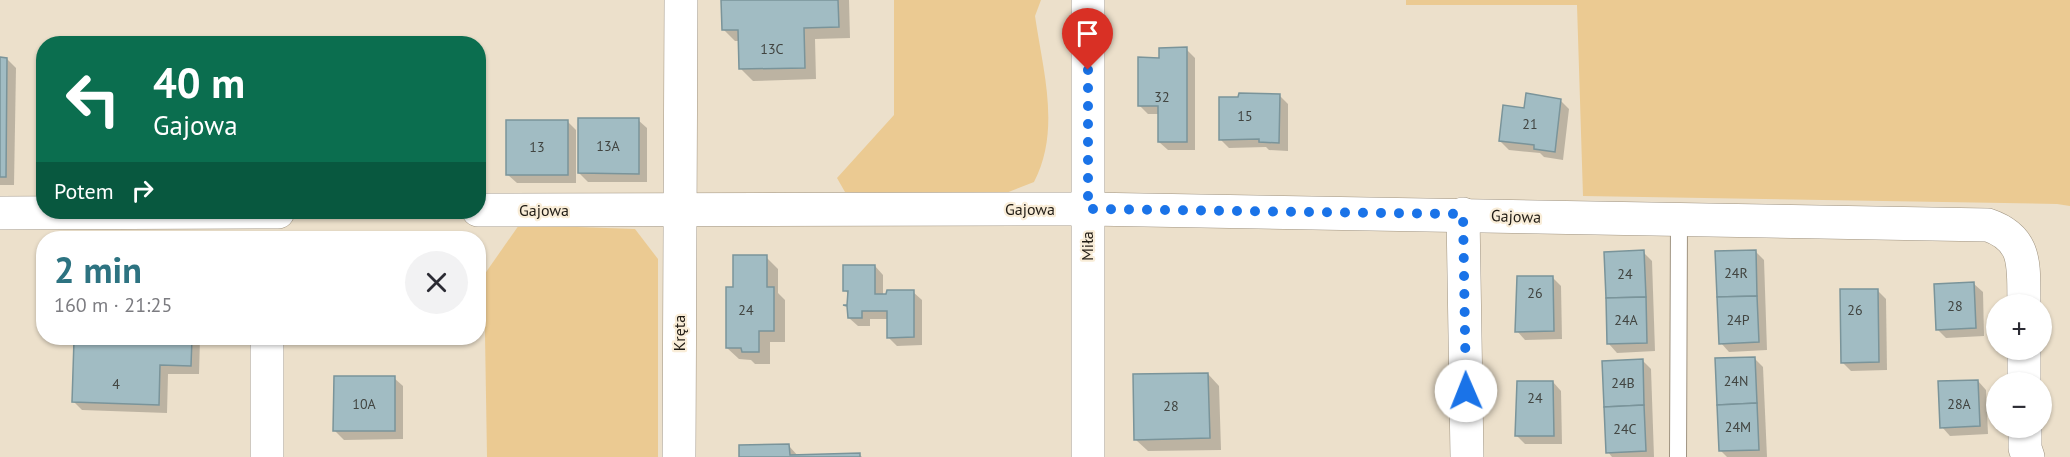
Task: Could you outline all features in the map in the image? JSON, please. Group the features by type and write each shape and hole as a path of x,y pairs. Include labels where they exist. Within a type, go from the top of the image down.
{"street":[{"name":"Kręta","path":"679,457 681,0"},
{"name":"Miła","path":"1088,0 1088,457"},
{"name":"Gajowa","path":"486,210 1088,209 1988,225 2010,236 2018,246 2022,258 2024,294"},
{"path":"0,213 36,213"},
{"path":"1463,214 1467,457"},
{"path":"267,345 267,457"},
{"path":"2026,438 2028,457"}],"lane":[{"path":"1678,457 1679,221"}],"shaded area":[{"path":"894,0 1041,0 1035,16 1048,100 1048,121 1047,142 1034,182 996,197 845,192 837,178 894,115"},
{"path":"1406,0 2070,0 2070,206 1583,196 1577,5 1406,5"},
{"path":"519,225 635,229 658,259 658,457 487,457 486,272"}],"building":[{"path":"721,0 838,0 839,27 804,28 805,68 739,69 738,30 722,30"},
{"path":"1187,47 1187,142 1158,142 1158,106 1138,106 1138,57 1159,58 1159,48"},
{"path":"0,57 7,58 6,177 0,177"},
{"path":"1239,93 1280,94 1279,143 1259,142 1259,139 1219,140 1219,97 1238,97"},
{"path":"1526,93 1561,99 1555,152 1534,149 1534,145 1499,141 1503,105 1524,108"},
{"path":"578,118 639,118 639,174 578,173"},
{"path":"506,120 568,120 568,175 506,175"},
{"path":"1644,250 1646,297 1606,298 1604,252"},
{"path":"1756,250 1757,296 1717,297 1715,251"},
{"path":"733,255 767,255 767,287 774,287 774,331 759,331 759,352 742,352 741,348 726,348 726,287 733,287"},
{"path":"843,265 875,265 875,294 886,294 887,290 914,290 914,337 887,338 887,311 862,311 862,318 848,318 847,306 843,305 847,305 848,291 843,291"},
{"path":"1517,276 1553,276 1554,331 1515,332"},
{"path":"1974,282 1976,328 1936,330 1934,284"},
{"path":"1840,289 1878,289 1879,362 1841,363"},
{"path":"1757,296 1759,342 1719,344 1717,297"},
{"path":"1646,297 1647,343 1607,344 1606,298"},
{"path":"74,345 192,345 191,366 160,365 159,405 72,402"},
{"path":"1755,357 1757,403 1717,405 1715,358"},
{"path":"1643,359 1644,405 1604,407 1602,361"},
{"path":"1208,373 1210,438 1134,440 1133,374"},
{"path":"334,376 395,376 395,431 333,431"},
{"path":"1978,380 1980,426 1940,428 1938,381"},
{"path":"1517,381 1553,381 1554,436 1515,436"},
{"path":"1757,403 1759,450 1719,451 1717,405"},
{"path":"1644,405 1646,451 1606,453 1604,407"},
{"path":"789,444 790,455 860,453 860,457 739,457 739,445"}],"route":[{"path":"1088,70 1088,209 1463,214 1466,391"}]}
